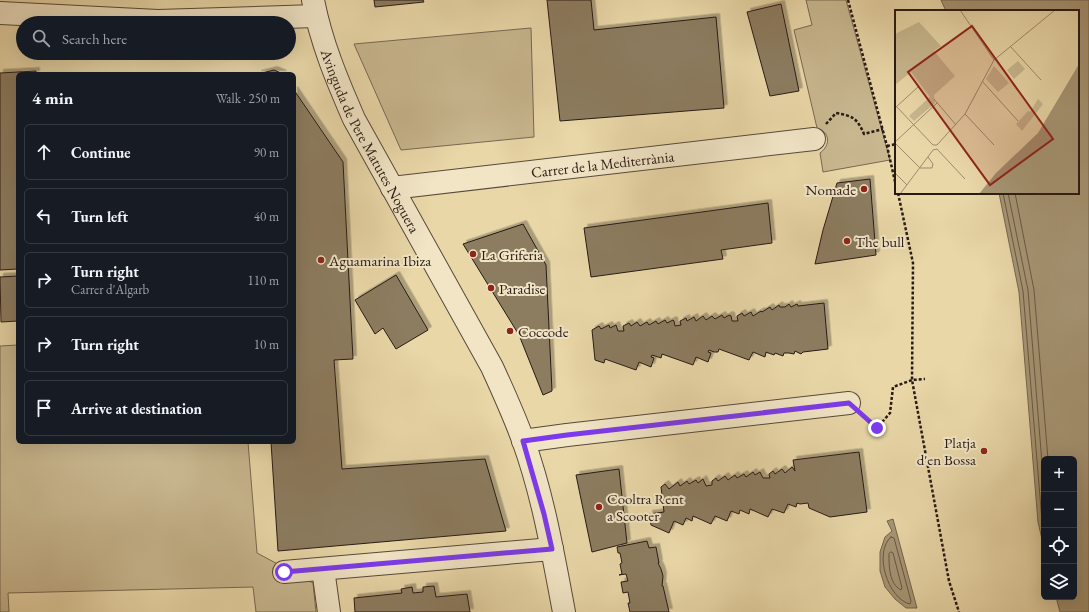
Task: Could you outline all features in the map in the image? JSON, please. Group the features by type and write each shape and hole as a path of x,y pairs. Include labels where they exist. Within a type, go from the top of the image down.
{"street":[{"path":"218,16 315,8"},
{"name":"Avinguda de Pere Matutes Noguera","path":"315,8 321,37 335,78 354,120 492,367 509,405 523,441 544,514 564,612"},
{"path":"0,13 59,16"},
{"name":"Carrer de la Mediterrània","path":"392,188 814,139"},
{"path":"523,441 849,403"},
{"path":"284,572 552,549"},
{"path":"323,569 329,612"}],"path":[{"path":"848,0 883,129 895,182"},
{"path":"814,139 836,113 849,115 859,123 864,134 883,129"},
{"path":"887,146 895,144"},
{"path":"898,194 913,263 912,380 948,581 958,612"},
{"path":"849,403 877,428 890,413 893,387 912,380 926,379"}],"shaded area":[{"path":"806,0 846,0 890,160 823,172 820,153 824,150 828,139 824,132 817,128 794,30 812,25"},
{"path":"531,28 534,137 401,150 354,44"},
{"path":"16,345 16,444 248,444 257,553 313,583 316,612 256,612 253,587 8,593 9,612 0,612 0,346"}],"water":[{"path":"941,0 1089,0 1089,612 1060,612 1057,600 1077,600 1077,456 1041,456 1041,535 1038,522 1019,292 999,194 1079,194 1079,10 946,10"},
{"path":"893,519 917,608 906,608 895,599 885,587 880,571 880,552 885,537 892,531 887,521"}],"building":[{"path":"374,0 423,0 424,2 375,7"},
{"path":"547,0 591,0 594,30 716,17 724,108 560,121"},
{"path":"781,4 799,91 770,96 747,12"},
{"path":"274,70 278,72 266,72"},
{"path":"16,72 16,269 0,270 0,73"},
{"name":"Aguamarina Ibiza","path":"296,93 343,162 353,359 334,360 342,469 485,459 506,531 278,551 271,444 296,444"},
{"path":"870,179 876,255 815,264 837,183"},
{"path":"768,203 772,243 721,250 723,259 591,277 584,228"},
{"path":"523,224 546,265 552,391 543,395 519,335 463,244"},
{"path":"396,275 428,330 396,349 383,328 375,334 355,300"},
{"path":"16,276 16,321 1,322 0,277"},
{"path":"824,303 828,349 803,352 801,354 795,351 794,354 784,353 783,356 766,352 765,357 753,352 749,360 719,349 718,352 709,350 708,352 711,353 708,362 696,357 693,365 662,354 661,358 652,355 651,357 654,358 651,367 639,362 636,370 605,359 604,363 595,360 592,330 599,326 601,329 609,325 610,328 616,325 618,331 624,331 623,326 629,323 631,326 637,322 640,326 647,322 649,325 656,321 658,324 665,320 667,323 673,320 675,326 681,325 680,321 686,318 687,321 694,317 696,321 703,316 706,320 712,316 715,319 722,315 724,318 729,315 731,316 732,321 738,321 737,316 742,313 744,316 751,312 753,316 770,307 772,310 779,305 780,307 785,307 789,304 791,307 797,304 798,306"},
{"path":"859,452 867,512 830,517 809,508 808,503 797,503 796,507 788,504 784,513 772,509 768,517 750,509 749,514 740,510 739,514 731,511 727,521 715,516 711,524 693,516 692,521 686,518 683,525 674,521 669,533 651,525 649,514 664,512 661,487 665,484 669,489 678,482 680,486 687,481 689,484 696,480 698,483 703,479 706,486 712,485 712,481 716,478 718,481 725,476 728,480 735,475 737,478 744,474 746,477 753,472 755,475 760,472 763,478 770,478 769,474 773,471 775,474 782,469 785,473 792,467 795,471 793,460"},
{"path":"619,469 627,543 592,552 576,475"},
{"path":"647,541 649,548 656,547 658,563 663,576 662,586 669,612 630,612 628,592 623,593 621,582 628,581 626,574 619,575 622,574 620,564 622,563 617,547"},
{"path":"434,586 436,597 467,594 470,612 355,612 354,598 402,593 401,589 412,587 413,593 423,592 423,587"}],"place":[{"name":"Nomade","path":"864,189"},
{"name":"The bull","path":"847,241"},
{"name":"La Griferia","path":"473,254"},
{"name":"Aguamarina Ibiza","path":"321,260"},
{"name":"Paradise","path":"491,288"},
{"name":"Coccode","path":"510,331"},
{"name":"Platja d'en Bossa","path":"984,451"},
{"name":"Cooltra Rent a Scooter","path":"599,507"}],"route":[{"path":"284,572 552,549 544,514 523,441 849,403 877,428"}]}
